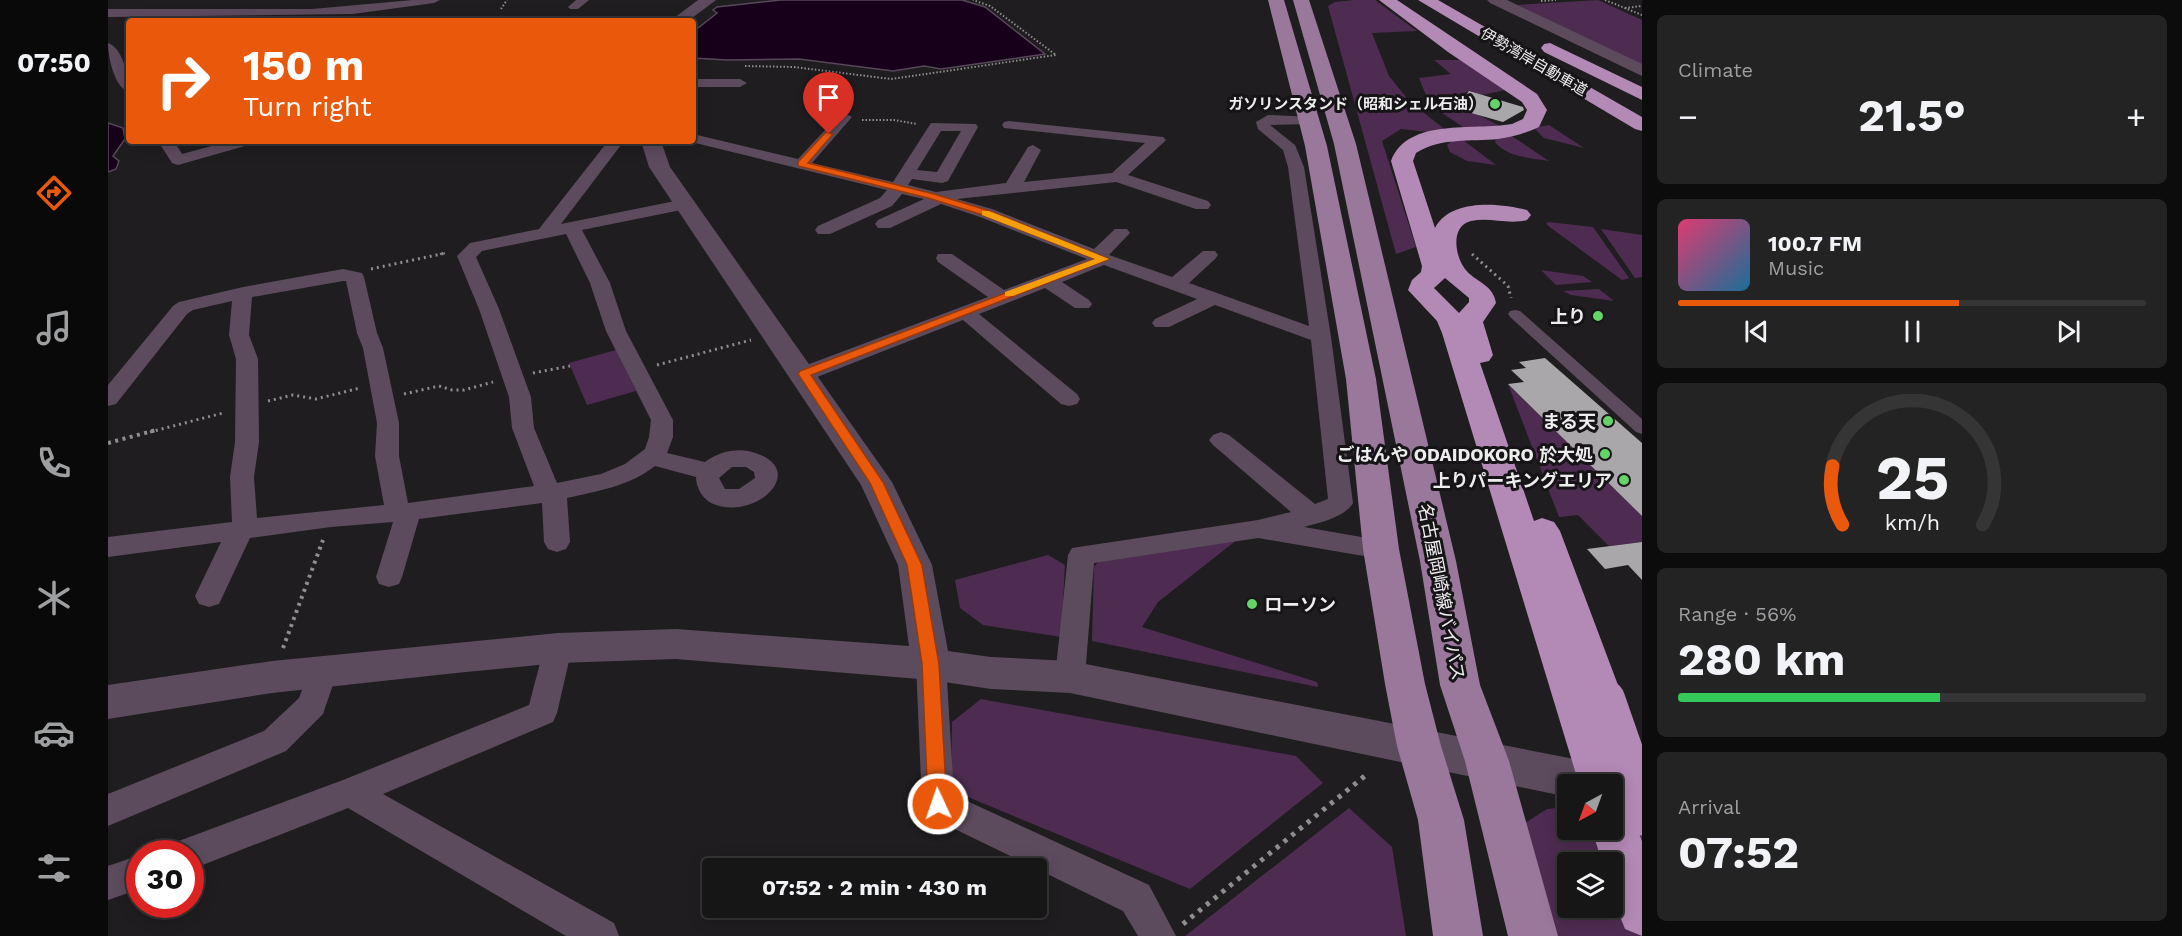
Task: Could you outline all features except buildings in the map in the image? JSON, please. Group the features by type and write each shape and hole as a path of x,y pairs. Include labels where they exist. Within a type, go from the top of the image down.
{"highway":[{"path":"1387,0 1530,98 1538,110 1532,123 1517,129 1439,138 1419,142 1406,150 1402,161 1435,266 1434,275 1421,285 1420,290 1449,318 1456,333 1587,698 1642,813"},
{"name":"伊勢湾岸自動車道","path":"1426,0 1642,124"},
{"name":"伊勢湾岸自動車道","path":"1457,0 1642,103"},
{"path":"1476,10 1507,26"},
{"path":"1538,42 1642,94"},
{"path":"1520,215 1487,212 1463,216 1448,224 1443,238 1449,264 1455,274 1483,299 1481,307 1472,315 1471,330 1587,698 1598,774"},
{"path":"1618,840 1642,912"}],"main road":[{"path":"1276,0 1309,120 1361,379 1381,549 1405,684 1419,746 1441,820 1458,936"},
{"name":"名古屋岡崎線バイパス","path":"1301,0 1345,144 1438,561 1460,685 1487,761 1533,936"}],"street":[{"path":"283,12 293,0"},
{"path":"126,81 109,39 114,13 203,16 283,12 311,16 434,0"},
{"path":"682,18 708,0"},
{"path":"1495,0 1642,70"},
{"path":"396,18 398,6"},
{"path":"696,82 740,84"},
{"path":"801,164 844,118"},
{"path":"1070,677 1081,555 1258,529 1312,516 1341,502 1321,337 1296,167 1290,148 1263,126 1263,122 1268,119 1309,120"},
{"path":"1009,125 1158,140 1117,177"},
{"path":"696,140 801,164 903,181 942,178 971,127 936,126 903,181 886,202 824,230"},
{"path":"168,144 178,160 236,144"},
{"path":"546,232 614,144"},
{"path":"652,144 660,167 876,482 915,565 931,664 938,804 1136,898 1168,932"},
{"path":"1012,188 1033,150"},
{"path":"884,224 935,197 1117,177 1202,205"},
{"path":"903,181 935,197 986,213 1321,337"},
{"path":"557,542 552,493 523,428 520,397 466,256 476,247 685,204"},
{"path":"108,547 331,518 404,512 552,493 623,476 651,458 662,437 662,420 616,331 600,283 572,228"},
{"path":"804,374 1100,257 1121,233"},
{"path":"1176,284 1209,255"},
{"path":"945,258 1001,297"},
{"path":"108,399 180,310 194,303 343,275 355,277 367,333 374,348 388,423 387,456 404,512 389,577"},
{"path":"1046,280 1082,304"},
{"path":"210,596 242,531 242,477 247,442 247,359 239,335 243,293"},
{"path":"1162,323 1215,298"},
{"path":"964,311 1069,399"},
{"path":"1515,314 1642,428"},
{"path":"1221,440 1312,516"},
{"path":"651,458 710,471"},
{"path":"1258,529 1381,549"},
{"path":"108,702 323,670 558,648 676,644 931,664 991,673 1070,677 1557,775"},
{"path":"204,848 350,792 542,713 558,648"},
{"path":"108,810 275,741 312,705 323,670"},
{"path":"1623,789 1642,793"},
{"path":"350,792 600,936"},
{"path":"108,884 126,877"}],"path":[{"path":"739,66 794,67 891,79 1056,55 990,6 973,0"},
{"path":"1605,0 1642,15"},
{"path":"1624,8 1642,6"},
{"path":"844,118 894,120 936,126"},
{"path":"343,275 476,247"},
{"path":"637,371 774,333"},
{"path":"384,401 426,388 439,386 452,390 464,390 513,377 570,366"},
{"path":"272,677 331,518"},
{"path":"1168,932 1366,775"}],"shaded area":[{"path":"781,0 962,0 985,7 1045,54 941,69 924,66 893,71 799,59 696,58 696,30 717,13 713,10 717,7"},
{"path":"1375,0 1417,31 1372,33 1389,76 1410,102 1447,131 1428,132 1401,129 1382,141 1416,247 1396,254 1328,6 1335,2"},
{"path":"1598,0 1642,20 1642,65 1517,5"},
{"path":"1434,60 1461,60 1510,89 1482,95 1466,92 1455,106 1470,110 1503,128 1469,131 1430,105 1419,78 1451,74"},
{"path":"108,123 123,128 125,139 113,156 119,161 116,169 108,172"},
{"path":"1549,125 1584,148 1544,138 1534,128"},
{"path":"1509,134 1549,161 1513,154 1495,142 1496,138"},
{"path":"1463,140 1496,165 1467,161 1450,152 1447,145 1452,141"},
{"path":"1548,222 1593,227 1629,278 1622,280 1551,228 1546,224"},
{"path":"1601,229 1642,235 1642,277 1635,278"},
{"path":"1541,270 1583,276 1592,282 1556,285"},
{"path":"1599,289 1614,301 1571,295 1563,291"},
{"path":"616,350 636,391 587,405 569,363"},
{"path":"1508,384 1642,516 1642,542 1609,546 1578,515 1559,517"},
{"path":"1238,539 1158,602 1142,627 1317,682 1318,687 1092,641 1094,567 1101,558"},
{"path":"1048,555 1065,565 1061,637 983,625 960,608 955,580"},
{"path":"981,699 1296,756 1323,783 1190,889 951,790 952,722"},
{"path":"1349,808 1392,847 1406,936 1185,936"},
{"path":"1557,808 1557,840 1623,840 1623,827 1642,822 1642,936 1550,936 1525,823 1547,809"}],"slow traffic":[{"path":"986,213 1104,259 1009,294"}],"place":[{"name":"ガソリンスタンド（昭和シェル石油）","path":"1495,104"},
{"name":"上り","path":"1598,316"},
{"name":"まる天","path":"1608,421"},
{"name":"ごはんや ODAIDOKORO 於大処","path":"1605,454"},
{"name":"上りパーキングエリア","path":"1624,480"},
{"name":"ローソン","path":"1252,604"}],"route":[{"path":"829,134 801,164 931,196 986,213 1104,259 804,374 876,482 915,565 931,664 938,804"}]}
